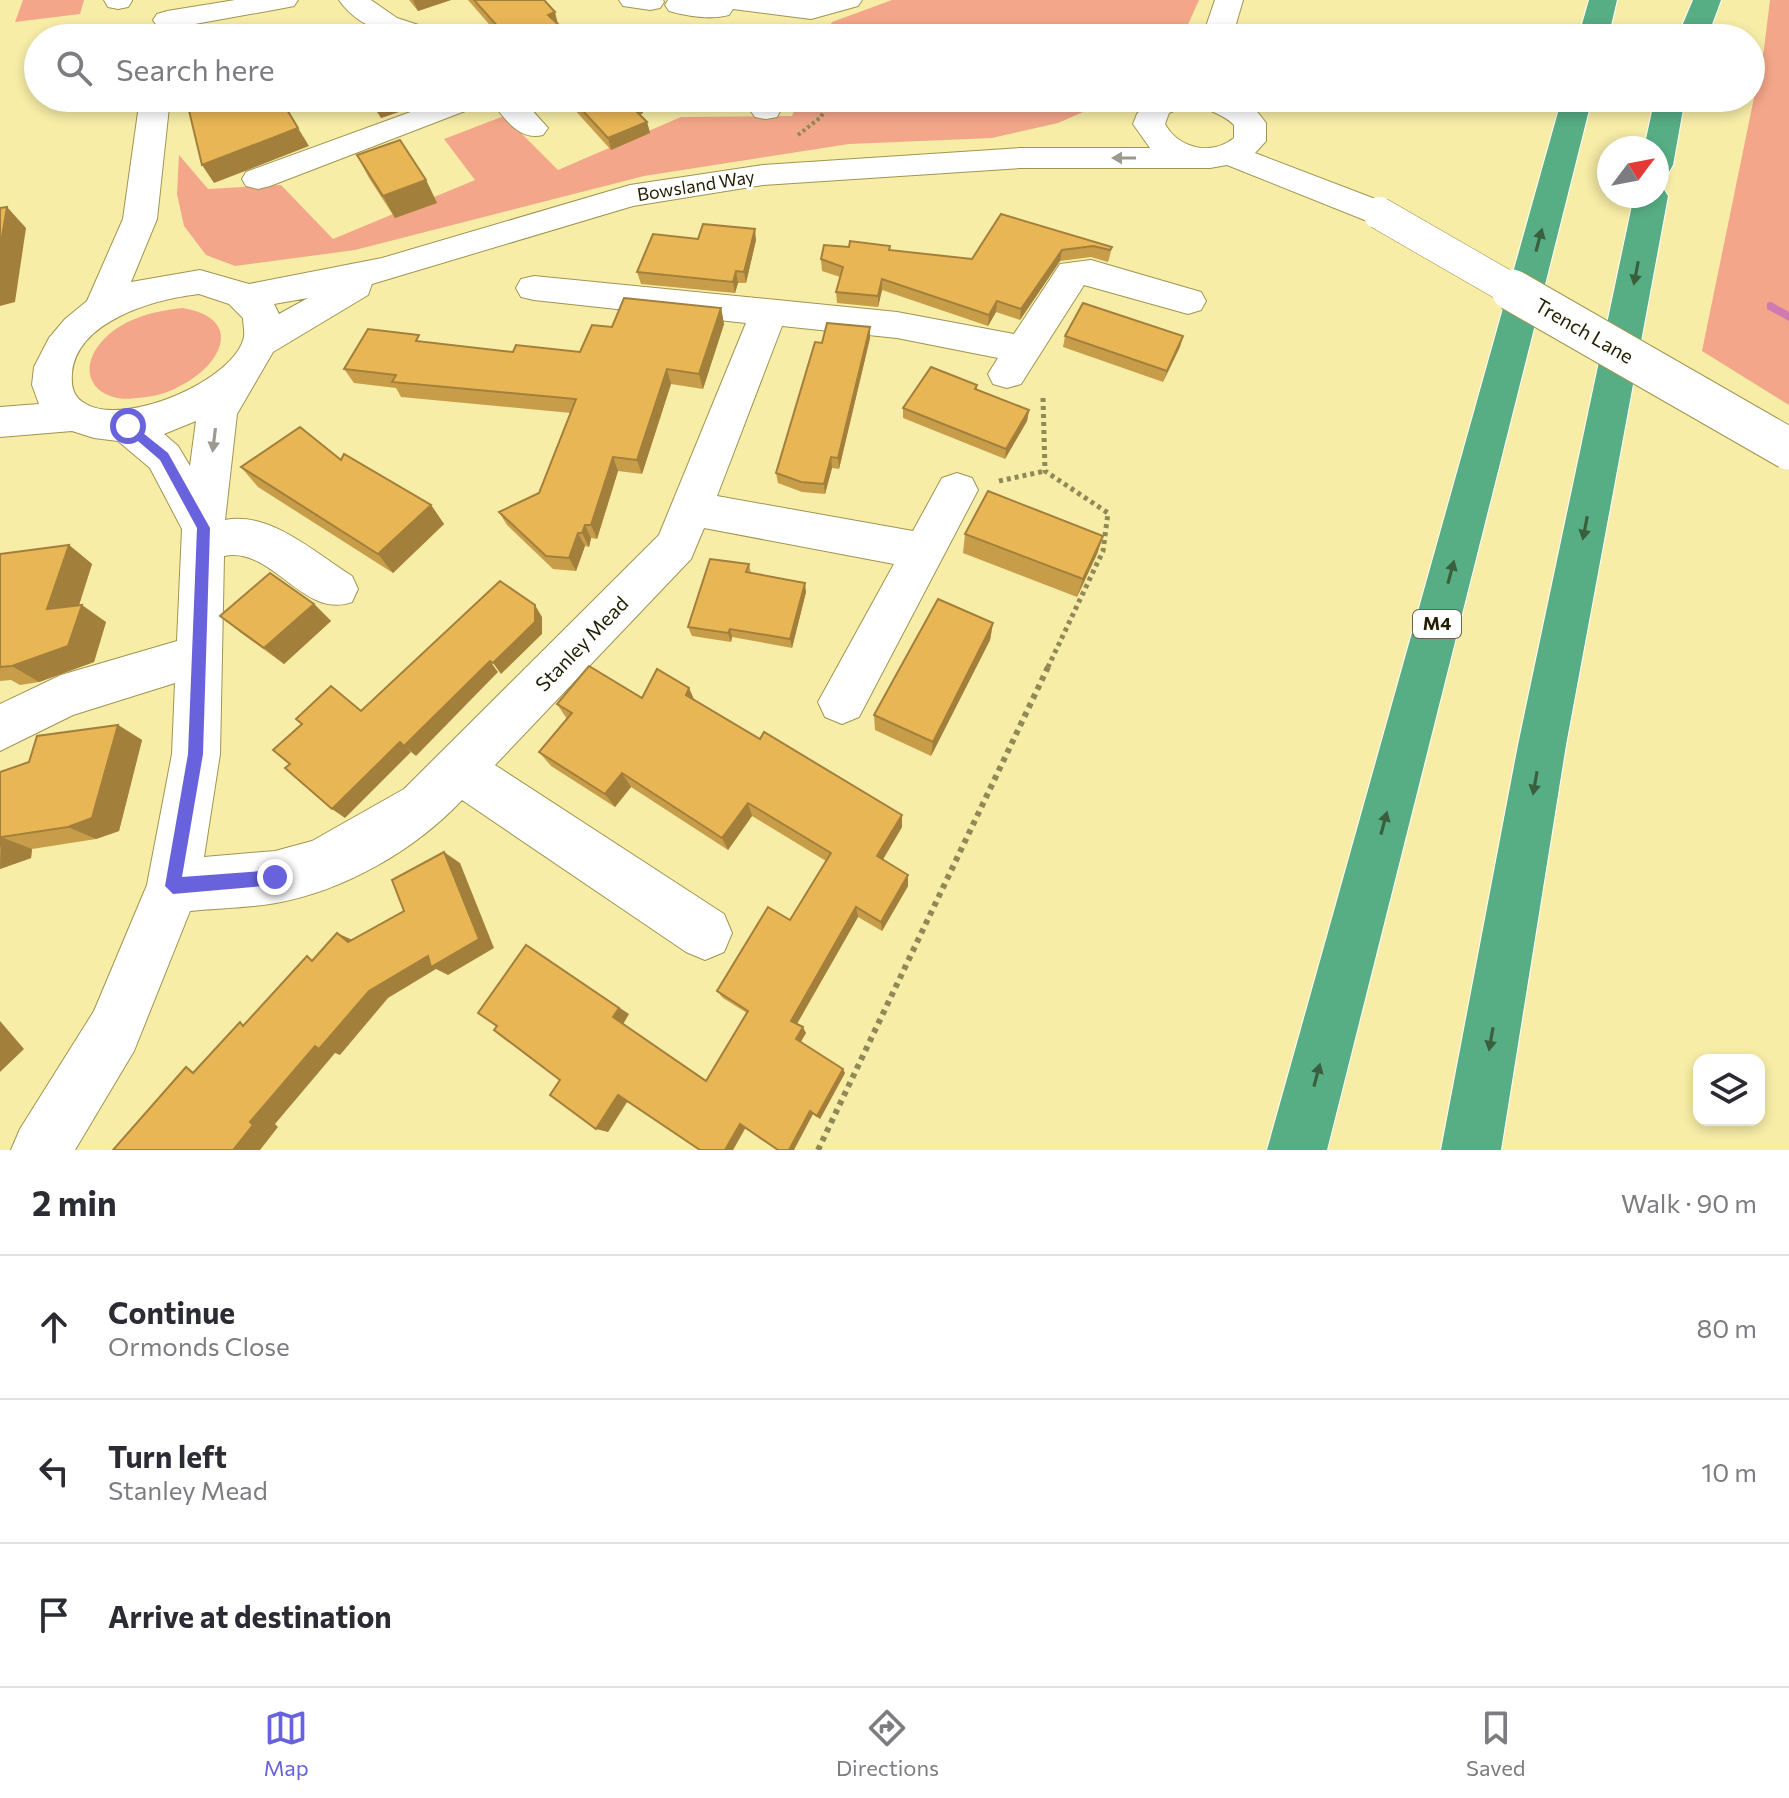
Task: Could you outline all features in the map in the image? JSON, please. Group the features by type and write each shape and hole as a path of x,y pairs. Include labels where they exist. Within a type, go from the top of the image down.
{"highway":[{"path":"1597,24 1603,0"},
{"path":"1682,24 1685,0"},
{"path":"1698,24 1707,0"},
{"name":"M4","path":"1297,1150 1573,112"},
{"path":"1663,136 1667,112"},
{"path":"1471,1150 1542,745 1649,208"}],"street":[{"path":"168,19 280,0"},
{"path":"353,0 387,24"},
{"path":"679,5 719,9 725,0 811,11 848,0"},
{"path":"1224,24 1229,0"},
{"path":"805,24 811,11"},
{"path":"102,310 140,219 153,112"},
{"path":"258,179 440,112"},
{"path":"517,112 532,128"},
{"path":"1149,124 1154,112"},
{"name":"Trench Lane","path":"1149,124 1160,142 1171,150 1227,125 1789,449"},
{"name":"Bowsland Way","path":"1020,158 1149,124"},
{"name":"Bowsland Way","path":"248,297 383,270 630,196 763,175 1020,158 1227,125"},
{"path":"140,219 168,284"},
{"name":"Bowsland Way","path":"252,356 383,270"},
{"path":"534,288 897,325 1014,363 1073,273 1091,272 1188,301"},
{"path":"41,1150 114,1031 173,886 196,754 204,535 217,413 252,356 263,325 259,309 248,297 227,286 200,282 168,284 134,293 102,310 76,329 59,351 50,374 51,391 59,405 71,416"},
{"name":"Stanley Mead","path":"173,886 275,877 318,866 360,845 422,806 460,770 676,546 769,311"},
{"path":"0,422 71,416 97,424 128,426 162,420 194,408 222,390 252,356"},
{"path":"0,395 50,374"},
{"path":"128,426 164,457 204,535"},
{"path":"842,702 957,490"},
{"path":"692,509 924,551"},
{"path":"204,535 256,538 336,589"},
{"path":"0,729 61,697 200,655"},
{"path":"460,770 705,933"}],"path":[{"path":"818,1150 1103,551 1108,513 1045,471 1043,387 1014,363"}],"shaded area":[{"path":"23,0 84,0 80,14 15,22"},
{"path":"892,0 1199,0 1188,24 832,22"},
{"path":"1770,0 1789,0 1789,405 1702,351 1751,112 1765,112 1765,41"},
{"path":"794,112 1083,112 1058,123 992,138 849,144 644,176 355,250 235,266 206,255 184,226 177,194 179,155 208,189 281,185 333,239 475,180 444,139 504,116 558,170 681,117 792,116"},
{"path":"183,308 203,314 215,322 220,333 220,344 206,368 178,387 153,396 123,399 100,391 90,374 90,363 104,339 140,317"}],"building":[{"path":"474,0 544,0 555,12 548,15 558,24 496,24"},
{"path":"189,112 288,112 298,128 202,165"},
{"path":"584,112 637,112 647,122 608,138"},
{"path":"400,140 426,180 383,196 357,155"},
{"path":"7,207 0,249 0,208"},
{"path":"1001,214 1112,247 1110,250 1093,246 1062,250 1021,309 997,301 989,315 882,279 878,296 836,292 843,267 821,259 824,245 849,247 850,241 890,246 889,250 972,259"},
{"path":"703,224 755,229 744,272 736,271 733,282 637,272 653,234 698,239"},
{"path":"624,298 721,308 699,374 667,369 637,460 613,457 591,525 585,525 582,533 578,533 569,558 546,556 499,512 539,493 576,399 392,382 396,375 344,369 368,329 419,335 416,341 513,352 516,345 580,352 592,325 612,327"},
{"path":"1083,303 1183,336 1167,371 1065,336"},
{"path":"827,323 870,327 838,458 831,457 824,484 801,482 776,473 815,342 822,343"},
{"path":"931,367 977,385 975,389 1029,410 1006,449 903,408"},
{"path":"300,427 341,460 344,454 431,505 378,554 241,467"},
{"path":"988,491 1103,536 1083,579 965,534"},
{"path":"69,545 47,609 82,605 68,646 12,666 0,667 0,554"},
{"path":"710,559 749,564 746,572 805,583 790,639 730,629 728,633 688,627"},
{"path":"270,573 314,604 264,648 220,616"},
{"path":"500,581 535,605 535,622 493,663 490,661 404,746 400,742 332,809 285,768 290,764 273,750 302,724 296,719 331,686 361,711"},
{"path":"938,599 993,623 933,742 874,715"},
{"path":"589,666 642,698 657,669 689,688 686,695 760,739 764,732 902,815 877,856 908,875 881,922 856,907 791,1021 803,1027 796,1039 843,1069 817,1116 810,1111 789,1150 778,1150 740,1124 725,1150 700,1150 618,1095 596,1129 550,1095 560,1080 494,1030 497,1026 478,1013 526,945 619,1008 613,1017 706,1081 748,1011 717,991 768,907 790,920 831,853 748,803 722,838 622,773 605,794 539,752 572,713 557,704"},
{"path":"118,725 92,818 68,827 1,837 0,847 0,772 29,762 37,736"},
{"path":"444,852 479,939 431,967 428,956 369,991 319,1049 315,1046 250,1122 253,1125 233,1150 113,1150 186,1067 193,1073 240,1022 243,1026 307,956 312,961 337,933 348,942 404,911 392,880"}],"waterway":[{"path":"1771,306 1789,317"}],"route":[{"path":"128,426 164,457 203,528 196,754 173,886 275,877"}]}
